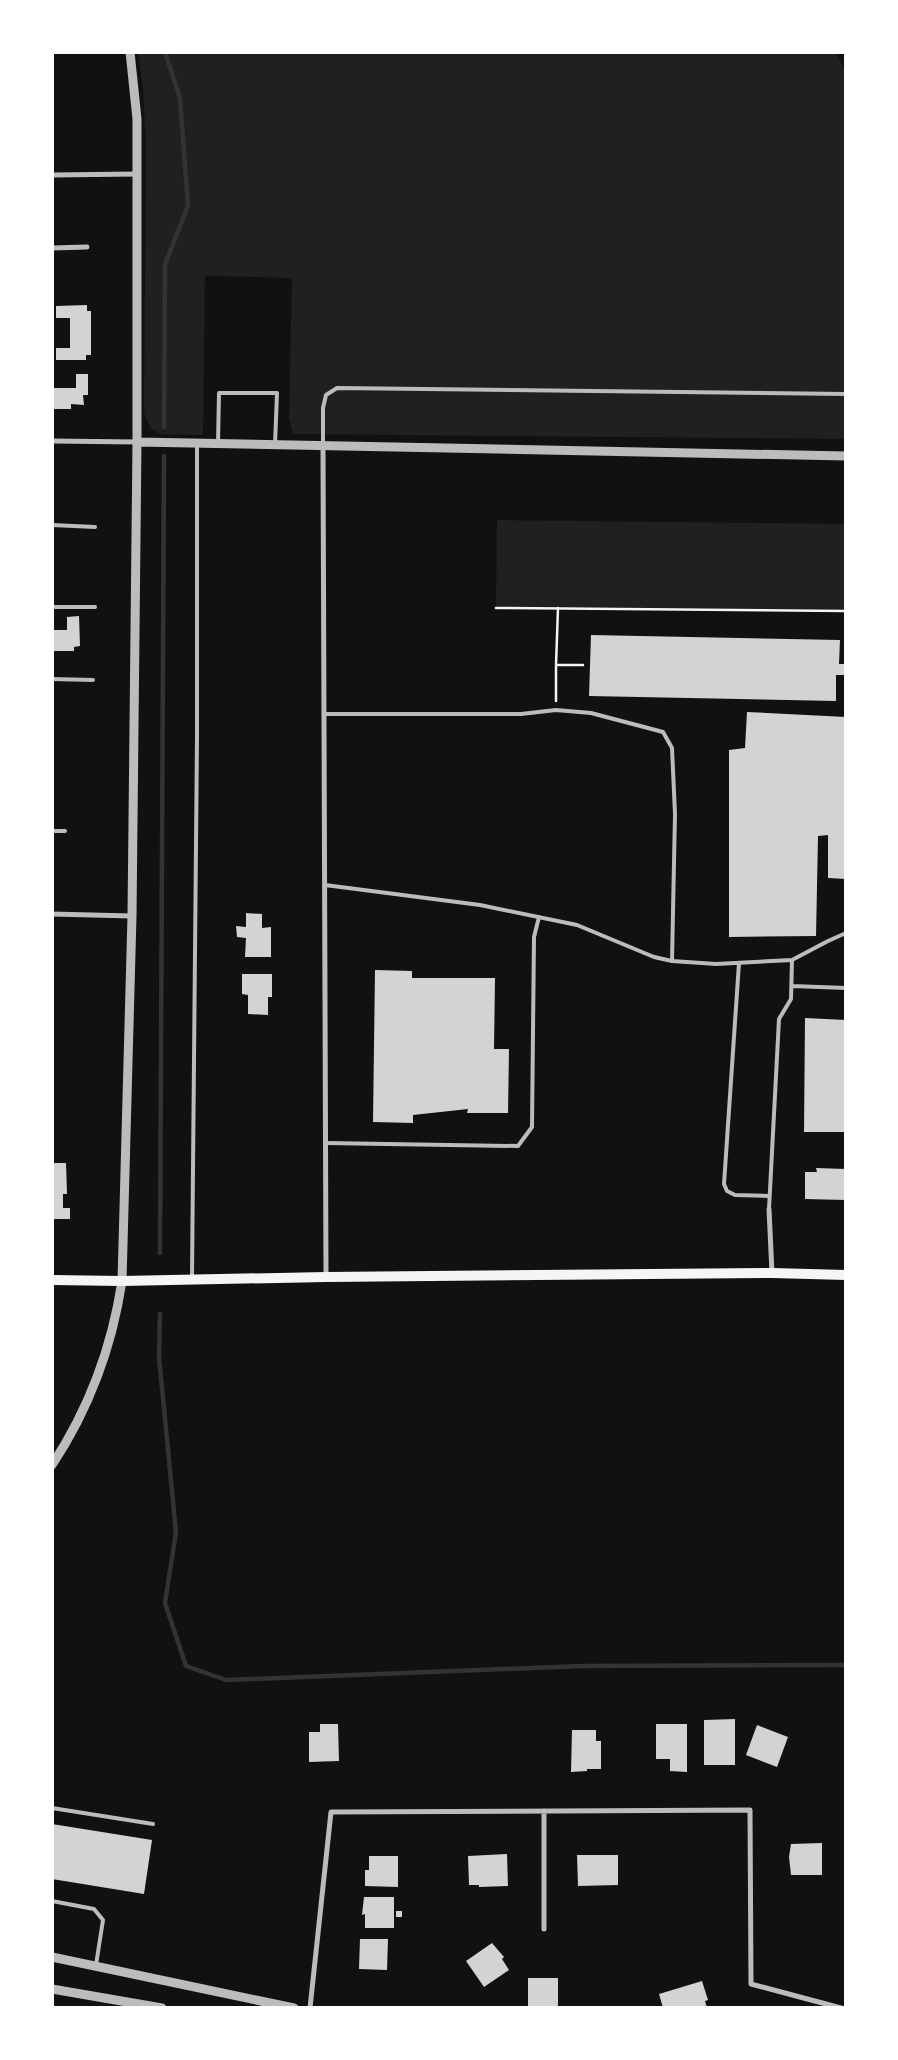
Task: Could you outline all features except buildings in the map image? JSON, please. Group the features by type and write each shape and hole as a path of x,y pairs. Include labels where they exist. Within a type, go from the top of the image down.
{"main road":[{"path":"52,1280 122,1281 772,1273 846,1274"}],"street":[{"path":"52,1465 81,1416 104,1360 122,1281 132,916 137,442 137,119 130,52"},
{"path":"52,175 137,174"},
{"path":"52,248 87,247"},
{"path":"52,441 846,456"},
{"path":"323,446 326,1277"},
{"path":"52,914 132,916"},
{"path":"769,1209 772,1273"},
{"path":"310,2008 331,1812 750,1810 751,1984 841,2008"},
{"path":"544,1811 544,1928"},
{"path":"52,1957 294,2008"},
{"path":"52,1989 162,2008"}],"lane":[{"path":"323,446 323,408 326,396 337,388 846,394"},
{"path":"218,444 219,393 277,393 275,445"},
{"path":"192,1280 197,736 197,443"},
{"path":"52,525 95,527"},
{"path":"52,607 95,607"},
{"path":"52,679 93,680"},
{"path":"325,714 521,714 556,710 591,713 663,732 672,748 675,814 672,961"},
{"path":"52,831 65,831"},
{"path":"325,885 480,905 577,925 654,957 672,961 716,964 792,960 828,940 846,933"},
{"path":"325,1143 518,1146 532,1127 534,937 539,917"},
{"path":"769,1209 779,1019 791,999 792,960"},
{"path":"739,963 724,1184 727,1191 735,1195 769,1196"},
{"path":"792,986 846,988"},
{"path":"52,1808 153,1824"},
{"path":"52,1900 94,1909 103,1920 96,1965"}],"path":[{"path":"496,608 846,611"},
{"path":"556,710 558,608"},
{"path":"556,665 583,665"}],"shaded area":[{"path":"138,53 836,53 846,72 845,439 293,434 289,418 292,278 212,276 205,276 203,435 160,434 150,427 144,413 146,146 143,89"},
{"path":"497,520 845,524 845,610 496,606"}],"waterway":[{"path":"164,427 165,264 188,206 180,98 165,52"},
{"path":"160,1253 164,456"},
{"path":"160,1314 159,1357 176,1532 165,1603 186,1666 226,1680 583,1666 846,1665"}]}
